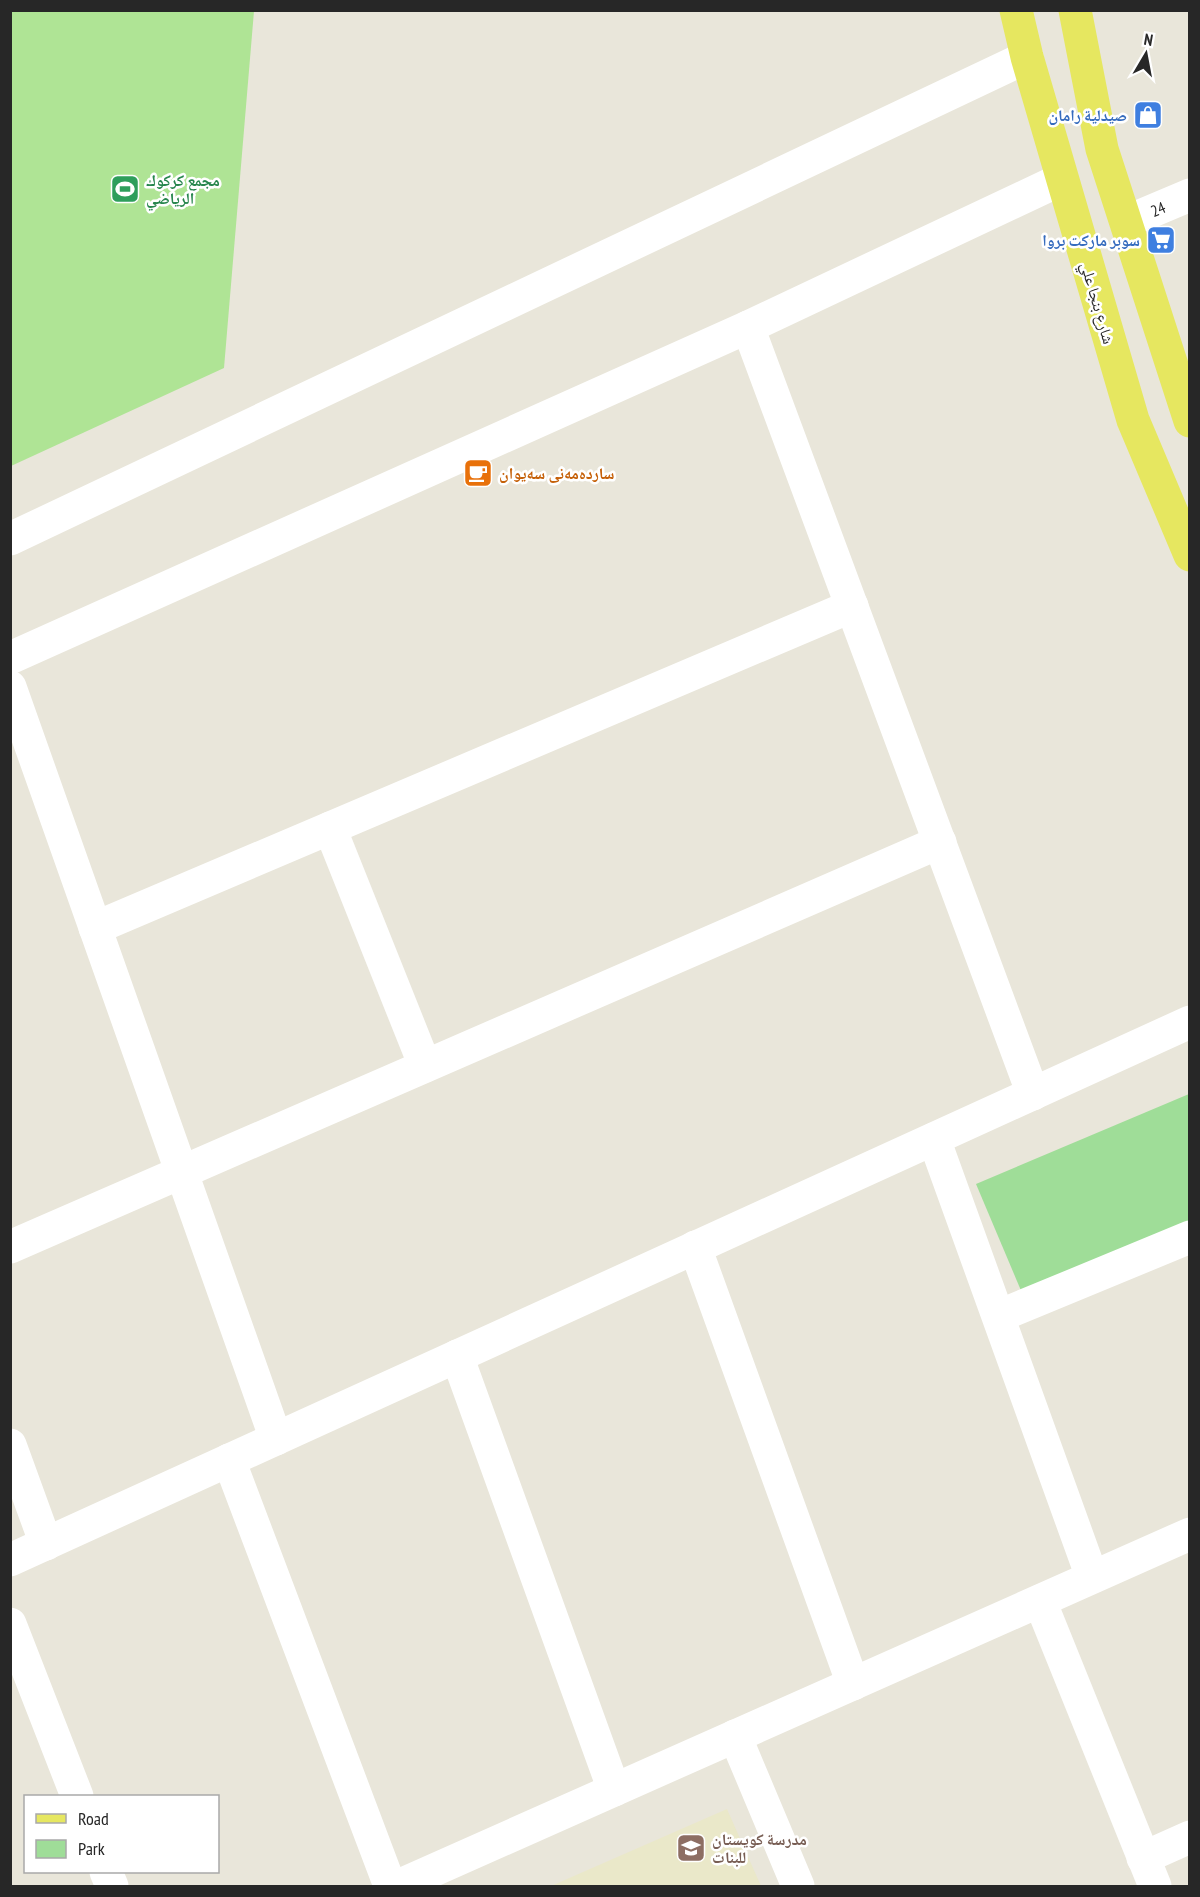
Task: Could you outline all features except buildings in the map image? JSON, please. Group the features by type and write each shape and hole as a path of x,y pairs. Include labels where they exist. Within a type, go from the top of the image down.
{"main road":[{"name":"شارع بنجا علي","path":"1016,10 1027,57 1133,420 1190,555"},
{"path":"1075,10 1102,149 1190,422"}],"street":[{"path":"10,539 1027,57"},
{"path":"10,658 748,327 1062,179"},
{"name":"24","path":"1126,222 1190,195"},
{"path":"748,327 1033,1094"},
{"path":"95,928 852,606"},
{"path":"10,687 276,1439"},
{"path":"330,828 425,1066"},
{"path":"10,1246 940,842"},
{"path":"10,1560 1190,1022"},
{"path":"934,1139 1092,1577"},
{"path":"999,1316 1190,1237"},
{"path":"695,1247 853,1684"},
{"path":"457,1356 614,1790"},
{"path":"10,1445 46,1544"},
{"path":"229,1460 390,1887"},
{"path":"398,1887 1190,1534"},
{"path":"1040,1601 1149,1872 1190,1837"},
{"path":"10,1624 76,1795"},
{"path":"735,1736 798,1887"},
{"path":"106,1873 112,1887"}],"shaded area":[{"name":"مدرسة كويستان للبنات","path":"727,1809 761,1886 551,1886"}],"green space":[{"name":"مجمع كركوك الرياضي","path":"10,11 254,11 224,368 11,466"},
{"path":"1189,1094 1189,1231 1025,1300 976,1184"}],"place":[{"name":"صيدلية رامان","path":"1148,115"},
{"name":"مجمع كركوك الرياضي","path":"125,189"},
{"name":"سوبر ماركت بروا","path":"1161,240"},
{"name":"ساردەمەنی سەیوان","path":"478,473"},
{"name":"مدرسة كويستان للبنات","path":"691,1848"}]}
